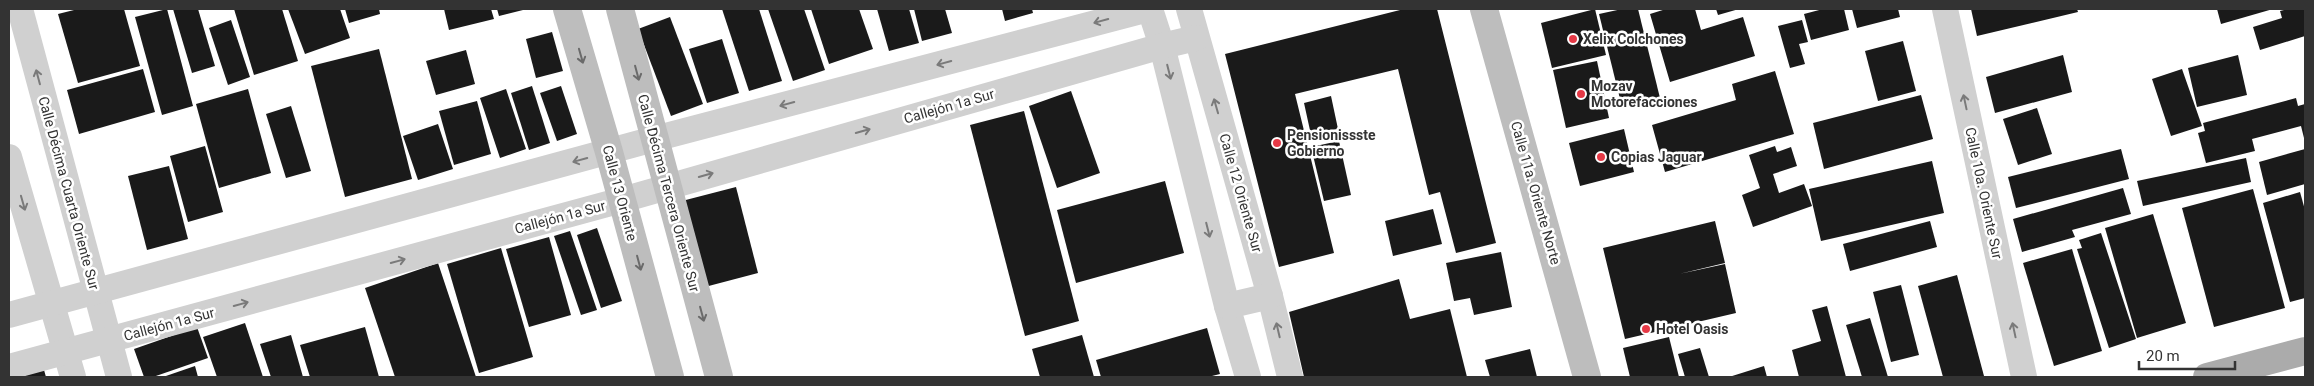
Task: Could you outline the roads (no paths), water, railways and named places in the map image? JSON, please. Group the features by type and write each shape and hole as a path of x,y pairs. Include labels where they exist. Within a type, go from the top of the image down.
{"main road":[{"path":"2208,377 2305,351"}],"street":[{"name":"Calle 13 Oriente","path":"567,9 609,152 670,377"},
{"name":"Calle Décima Tercera Oriente Sur","path":"620,9 719,377"},
{"path":"9,315 654,139 1149,9 1162,46 1227,306 1248,377"},
{"name":"Calle 12 Oriente Sur","path":"1188,9 1270,296 1290,377"},
{"name":"Calle 11a. Oriente Norte","path":"1484,9 1588,377"},
{"name":"Calle 10a. Oriente Sur","path":"1945,9 2024,377"},
{"name":"Calle Décima Cuarta Oriente Sur","path":"18,10 119,377"},
{"name":"Callejón 1a Sur","path":"9,367 70,365 109,340 622,200 1162,46 1196,38"},
{"path":"9,157 70,365"},
{"path":"1227,306 1270,296"}],"place":[{"name":"Xelix Colchones","path":"1573,39"},
{"name":"Mozav Motorefacciones","path":"1581,94"},
{"name":"Pensionissste Gobierno","path":"1277,143"},
{"name":"Copias Jaguar","path":"1601,157"},
{"name":"Hotel Oasis","path":"1646,329"}]}
